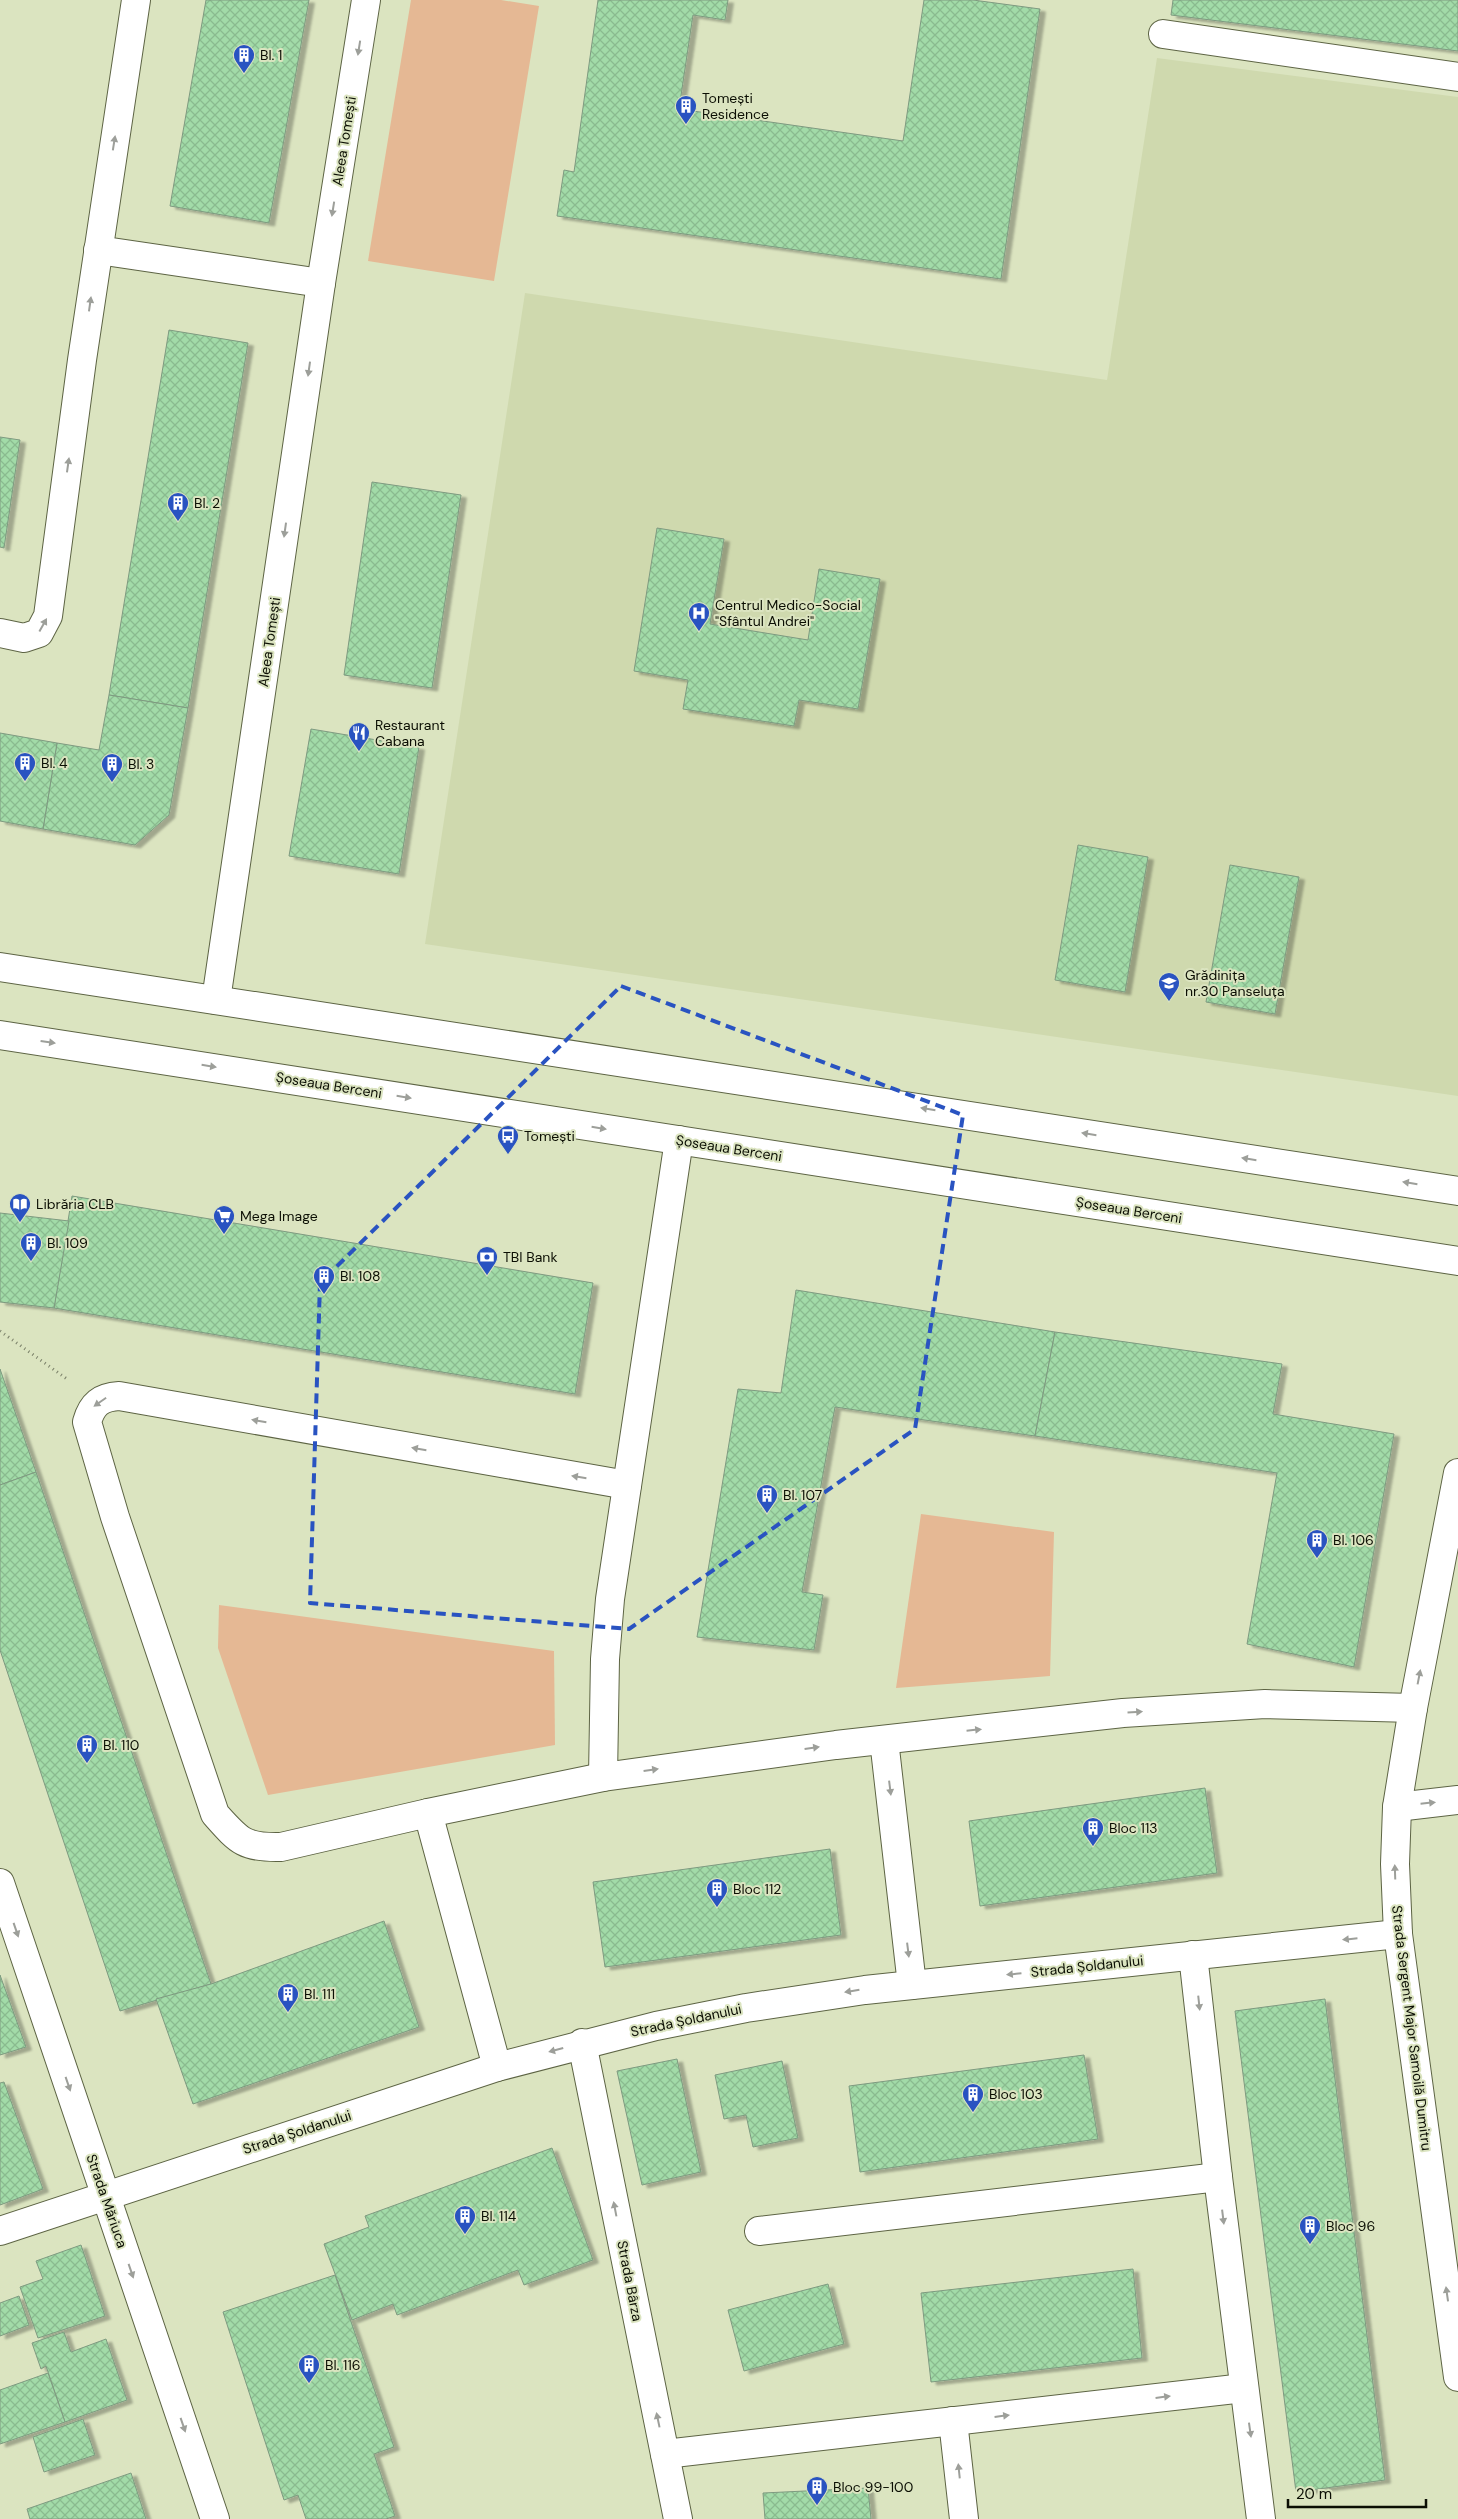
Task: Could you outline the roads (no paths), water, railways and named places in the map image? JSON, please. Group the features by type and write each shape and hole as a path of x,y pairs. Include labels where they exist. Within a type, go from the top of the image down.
{"street":[{"path":"0,634 24,638 39,633 48,616 98,250 136,0"},
{"name":"Aleea Tomești","path":"216,1000 321,283 366,0"},
{"path":"1163,34 1458,77"},
{"path":"98,250 321,283"},
{"path":"0,967 1458,1191"},
{"name":"Șoseaua Berceni","path":"0,1035 1458,1261"},
{"path":"603,1777 605,1659 610,1600 679,1140"},
{"path":"627,1485 119,1396 98,1401 90,1411 87,1422 116,1517 215,1814 236,1838 257,1848 282,1847 428,1813 603,1777 884,1740 1124,1713 1256,1705 1413,1708"},
{"name":"Strada Sergent Major Samoilă Dumitru","path":"1458,1473 1413,1708 1397,1807 1395,1864 1398,1934 1458,2377"},
{"path":"884,1740 912,1984"},
{"path":"1397,1807 1458,1800"},
{"path":"428,1813 497,2067"},
{"name":"Strada Măriuca","path":"0,1883 215,2519"},
{"name":"Strada Șoldanului","path":"0,2231 497,2067 582,2043 746,2008 912,1984 1398,1934"},
{"path":"1193,1955 1218,2177 1261,2519"},
{"name":"Strada Bârza","path":"582,2043 678,2519"},
{"path":"759,2230 1218,2177"},
{"path":"664,2454 1244,2388"},
{"path":"953,2422 964,2519"}],"place":[{"name":"Bl. 1","path":"244,74"},
{"name":"Tomești Residence","path":"686,125"},
{"name":"Bl. 2","path":"178,522"},
{"name":"Centrul Medico-Social \"Sfântul Andrei\"","path":"699,632"},
{"name":"Restaurant Cabana","path":"359,752"},
{"name":"Bl. 4","path":"25,782"},
{"name":"Bl. 3","path":"112,783"},
{"name":"Grădinița nr.30 Panseluța","path":"1169,1002"},
{"name":"Tomești","path":"508,1155"},
{"name":"Librăria CLB","path":"20,1223"},
{"name":"Mega Image","path":"224,1235"},
{"name":"Bl. 109","path":"31,1262"},
{"name":"TBI Bank","path":"487,1276"},
{"name":"Bl. 108","path":"324,1295"},
{"name":"Bl. 107","path":"767,1514"},
{"name":"Bl. 106","path":"1317,1559"},
{"name":"Bl. 110","path":"87,1764"},
{"name":"Bloc 113","path":"1093,1847"},
{"name":"Bloc 112","path":"717,1908"},
{"name":"Bl. 111","path":"288,2013"},
{"name":"Bloc 103","path":"973,2113"},
{"name":"Bl. 114","path":"465,2235"},
{"name":"Bloc 96","path":"1310,2245"},
{"name":"Bl. 116","path":"309,2384"},
{"name":"Bloc 99-100","path":"817,2506"}]}
